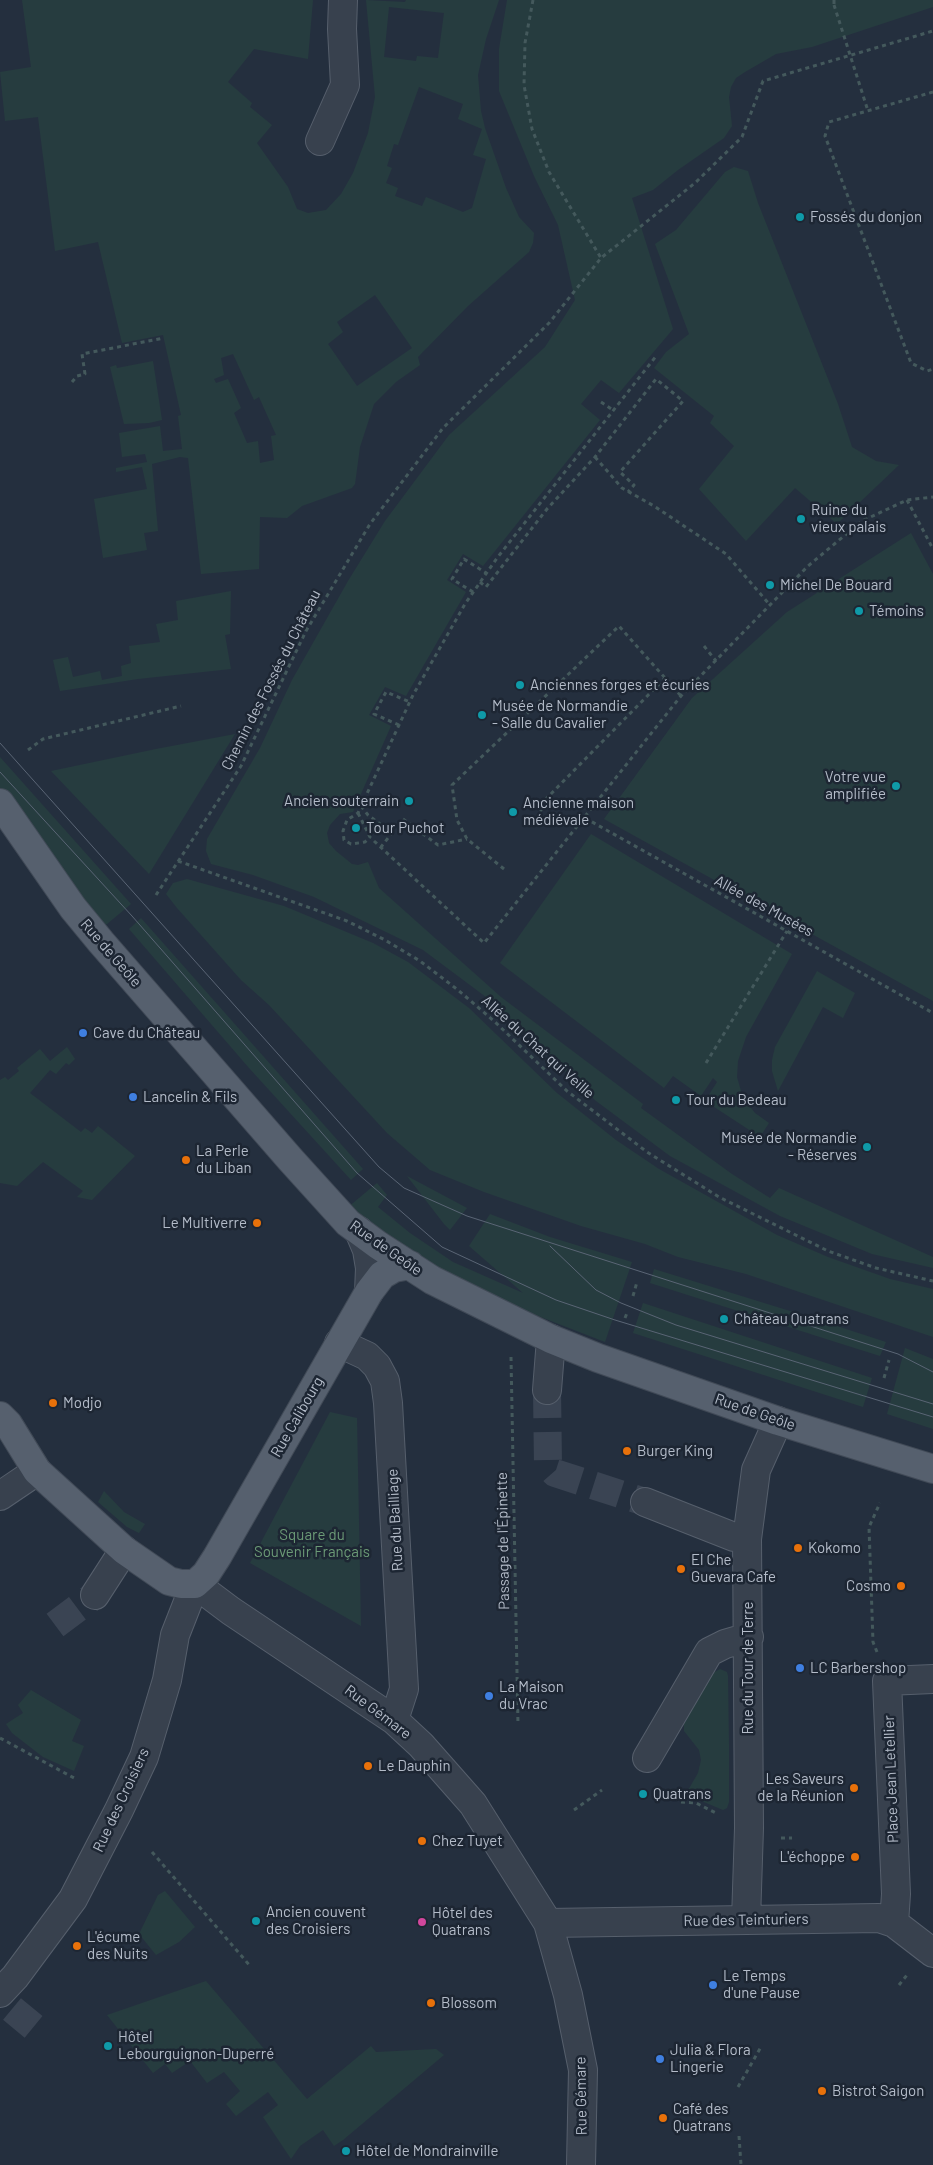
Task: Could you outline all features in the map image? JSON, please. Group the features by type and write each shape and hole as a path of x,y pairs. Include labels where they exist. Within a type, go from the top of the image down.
{"main road":[{"name":"Rue de Geôle","path":"0,803 84,922 290,1159 348,1223 359,1231 432,1280 551,1339 598,1358 778,1421 933,1469"},
{"name":"Rue Calibourg","path":"195,1584 206,1574 217,1556 369,1292 382,1275 394,1268 410,1265"},
{"path":"0,1416 8,1424 37,1471 124,1550 168,1581 181,1584 195,1584"}],"street":[{"path":"320,141 345,85 342,29 343,0"},
{"path":"359,1231 367,1250 370,1268 369,1292"},
{"path":"547,1390 551,1339"},
{"name":"Rue du Bailliage","path":"339,1343 367,1356 378,1366 385,1381 388,1403 404,1689 394,1720"},
{"name":"Rue du Tour de Terre","path":"746,1920 748,1848 747,1539 756,1470 778,1421"},
{"path":"0,1496 37,1471"},
{"path":"645,1502 734,1538 747,1539"},
{"path":"95,1595 124,1550"},
{"name":"Rue Gémare","path":"195,1584 230,1611 394,1720 421,1745 474,1804 548,1923 570,2004 583,2070 581,2165"},
{"name":"Rue des Croisiers","path":"4,2001 15,1977 73,1899 116,1816 144,1756 167,1680 175,1635 195,1584"},
{"path":"647,1758 708,1652 725,1644 748,1637"},
{"path":"887,1681 933,1679"},
{"name":"Place Jean Letellier","path":"887,1681 896,1894 894,1923"},
{"name":"Rue des Teinturiers","path":"548,1923 879,1918 894,1923 933,1953"}],"path":[{"path":"533,0 525,43 524,85 532,129 549,172 601,258"},
{"path":"834,0 868,111"},
{"name":"Chemin des Fossés du Château","path":"156,895 241,766 306,631 370,524 443,428 549,324 601,258 695,183 742,137 762,81 933,31"},
{"path":"933,92 829,122 825,136 911,363 927,371 933,369"},
{"path":"72,382 78,376 85,374 82,354 164,338"},
{"path":"358,813 370,836 365,842 351,844 344,840 343,831 347,820 358,813 410,702 473,592 486,572 658,355"},
{"path":"480,582 486,588 547,509 595,457 656,379 683,401 620,472 634,486 628,492"},
{"path":"601,402 613,410"},
{"path":"595,457 628,492 654,506 726,554 770,605"},
{"path":"374,840 484,943 585,818 647,736 681,696 808,566 862,521 906,500 933,497"},
{"path":"906,500 933,549"},
{"path":"473,592 452,579 464,559 486,572"},
{"path":"504,869 467,839 457,820 452,785 619,626 681,696"},
{"path":"704,646 716,661"},
{"path":"542,811 538,807 665,678"},
{"path":"399,725 374,714 386,692 410,702"},
{"path":"28,750 43,739 181,706"},
{"path":"361,806 368,815 392,833 381,847"},
{"name":"Allée des Musées","path":"585,818 933,1013"},
{"path":"403,819 438,845 467,839"},
{"name":"Allée du Chat qui Veille","path":"178,861 346,921 385,940 420,961 458,990 495,1022 567,1091 646,1152 711,1192 773,1226 828,1251 876,1268 933,1281"},
{"path":"706,1063 788,931"},
{"path":"632,1296 637,1282"},
{"path":"625,1318 626,1313"},
{"name":"Passage de l'Épinette","path":"511,1357 518,1725"},
{"path":"884,1378 890,1360"},
{"path":"880,1504 869,1527 873,1642 887,1681"},
{"path":"0,1738 74,1778"},
{"path":"574,1810 602,1790"},
{"path":"681,1802 696,1803 722,1815"},
{"path":"779,1838 792,1838"},
{"path":"152,1852 250,1967"},
{"path":"899,1985 907,1975"},
{"path":"738,2087 761,2047"},
{"path":"740,2136 741,2165"}],"green space":[{"path":"22,0 313,0 308,59 254,49 228,82 252,103 250,107 272,125 257,143 288,187 297,209 308,213 326,210 341,194 353,173 368,133 375,97 366,0 405,2 406,0 499,0 486,39 478,75 481,111 506,188 519,217 534,233 533,243 529,252 468,306 418,357 420,365 396,382 374,404 360,447 355,484 352,488 302,506 287,518 260,517 259,569 201,574 188,458 180,457 152,464 158,531 144,533 147,550 103,558 94,499 147,489 142,467 116,472 116,468 147,462 145,454 122,457 119,433 160,426 163,451 182,449 178,416 181,415 163,335 122,343 98,242 55,251 38,117 5,121 0,72 31,67","holes":["389,7 444,13 438,58 417,56 416,61 384,57","419,87 463,104 458,119 482,129 473,155 486,159 472,208 463,212 426,197 422,206 395,196 398,188 386,183 392,168 387,166 394,144 398,145","375,295 412,348 357,386 328,344 343,332 337,322","233,354 254,400 259,397 276,435 271,436 274,460 260,463 258,441 247,443 234,413 241,408 228,379 216,383 214,379 224,375 221,358"]},
{"path":"507,0 933,0 933,7 812,47 776,54 745,72 736,78 731,87 729,97 732,126 724,138 653,190 632,198 673,329 619,393 601,380 581,404 600,420 483,566 463,554 447,580 466,592 406,696 385,687 369,715 391,726 353,812 340,814 330,825 327,833 329,843 352,864 358,865 368,862 379,888 501,997 643,1104 641,1108 732,1174 770,1198 779,1188 933,1257 933,1268 872,1254 780,1216 670,1156 596,1101 494,1003 423,950 314,897 253,875 211,864 206,851 207,839 260,748 292,680 348,581 385,521 449,435 545,347 575,300 558,225 534,176 499,91 499,49"},
{"path":"734,167 748,171 758,203 838,404 852,447 876,461 899,465 837,524 795,488 746,541 699,489 734,446 710,423 714,416 654,368 666,352 689,334 655,244 676,230 725,172"},
{"path":"153,361 162,420 149,423 124,424 110,367 116,365 117,368"},
{"path":"911,533 933,574 933,1001 604,819 692,698 787,612"},
{"path":"231,591 230,634 225,635 231,669 138,679 60,691 53,660 68,657 73,677 100,671 102,680 122,676 121,666 131,663 129,646 160,642 156,624 178,620 176,601"},
{"path":"235,734 149,874 51,771 156,749"},
{"path":"0,757 131,904 101,929 0,790"},
{"path":"591,834 792,954 746,1037 738,1061 737,1077 743,1098 755,1113 769,1123 760,1137 705,1101 717,1082 713,1078 701,1096 673,1076 664,1088 500,963"},
{"path":"187,879 284,906 373,943 408,962 469,1008 557,1093 616,1140 659,1169 777,1235 828,1257 890,1279 933,1289 933,1337 746,1274 678,1257 645,1244 581,1226 484,1192 430,1170 387,1133 269,1005 241,980 177,908 166,894 173,883"},
{"path":"141,918 363,1169 351,1180 249,1068 129,929"},
{"path":"817,971 855,993 843,1018 823,1007 778,1091 772,1071 775,1047"},
{"path":"67,1047 75,1059 69,1065 66,1063 56,1074 50,1070 30,1093 81,1132 85,1128 92,1133 98,1126 135,1156 92,1200 77,1197 83,1191 43,1162 17,1186 0,1183 0,1080 5,1077 8,1080 19,1071 17,1068 40,1049 50,1061"},
{"path":"407,1176 467,1208 450,1230 444,1224"},
{"path":"377,1183 387,1195 378,1207 410,1233 453,1262 523,1293 469,1246 490,1214 550,1237 632,1262 605,1342 520,1309 419,1260 347,1208"},
{"path":"654,1269 886,1342 880,1356 845,1345 650,1283"},
{"path":"643,1303 872,1378 863,1407 633,1333"},
{"path":"905,1348 933,1359 933,1429 887,1414"},
{"name":"Square du Souvenir Français","path":"330,1412 357,1418 361,1626 250,1563"},
{"path":"104,1491 124,1512 145,1524 139,1533 127,1527 98,1502"},
{"path":"720,1669 727,1672 728,1676 729,1802 727,1808 723,1810 692,1797 687,1792 698,1773 701,1760 699,1750 684,1731 684,1724 713,1673"},
{"path":"31,1690 81,1720 72,1741 84,1746 74,1771 43,1757 12,1733 6,1724 23,1713 18,1705"},
{"path":"165,1891 195,1927 179,1942 156,1955 139,1934 158,1895"},
{"path":"206,1981 307,2099 371,2046 376,2052 436,2049 444,2055 343,2140 334,2146 323,2130 300,2146 291,2159 263,2117 278,2105 268,2092 236,2116 226,2104 240,2091 224,2072 207,2083 190,2061 172,2073 165,2064 153,2073 107,2015"}],"tunnel":[{"path":"547,1390 548,1465 555,1473 645,1502"},
{"path":"55,1625 95,1595"},
{"path":"12,2009 41,2033"}],"tram line":[{"path":"0,743 379,1167 404,1188 467,1216 898,1354 933,1372"},
{"path":"0,772 132,916 357,1173 442,1247 556,1300 615,1320 933,1417"},
{"path":"550,1246 596,1290 621,1303 676,1325 933,1404"}],"place":[{"name":"Fossés du donjon","path":"800,217"},
{"name":"Ruine du vieux palais","path":"801,519"},
{"name":"Michel De Bouard","path":"770,585"},
{"name":"Témoins","path":"859,611"},
{"name":"Anciennes forges et écuries","path":"520,685"},
{"name":"Musée de Normandie - Salle du Cavalier","path":"482,715"},
{"name":"Votre vue amplifiée","path":"896,786"},
{"name":"Ancien souterrain","path":"409,801"},
{"name":"Ancienne maison médiévale","path":"513,812"},
{"name":"Tour Puchot","path":"356,828"},
{"name":"Cave du Château","path":"83,1033"},
{"name":"Lancelin & Fils","path":"133,1097"},
{"name":"Tour du Bedeau","path":"676,1100"},
{"name":"Musée de Normandie - Réserves","path":"867,1147"},
{"name":"La Perle du Liban","path":"186,1160"},
{"name":"Le Multiverre","path":"257,1223"},
{"name":"Château Quatrans","path":"724,1319"},
{"name":"Modjo","path":"53,1403"},
{"name":"Burger King","path":"627,1451"},
{"name":"Kokomo","path":"798,1548"},
{"name":"El Che Guevara Cafe","path":"681,1569"},
{"name":"Cosmo","path":"901,1586"},
{"name":"LC Barbershop","path":"800,1668"},
{"name":"La Maison du Vrac","path":"489,1696"},
{"name":"Le Dauphin","path":"368,1766"},
{"name":"Les Saveurs de la Réunion","path":"854,1788"},
{"name":"Quatrans","path":"643,1794"},
{"name":"Chez Tuyet","path":"422,1841"},
{"name":"L'échoppe","path":"855,1857"},
{"name":"Ancien couvent des Croisiers","path":"256,1921"},
{"name":"Hôtel des Quatrans","path":"422,1922"},
{"name":"L'écume des Nuits","path":"77,1946"},
{"name":"Le Temps d'une Pause","path":"713,1985"},
{"name":"Blossom","path":"431,2003"},
{"name":"Hôtel Lebourguignon-Duperré","path":"108,2046"},
{"name":"Julia & Flora Lingerie","path":"660,2059"},
{"name":"Bistrot Saigon","path":"822,2091"},
{"name":"Café des Quatrans","path":"663,2118"},
{"name":"Hôtel de Mondrainville","path":"346,2151"}]}
